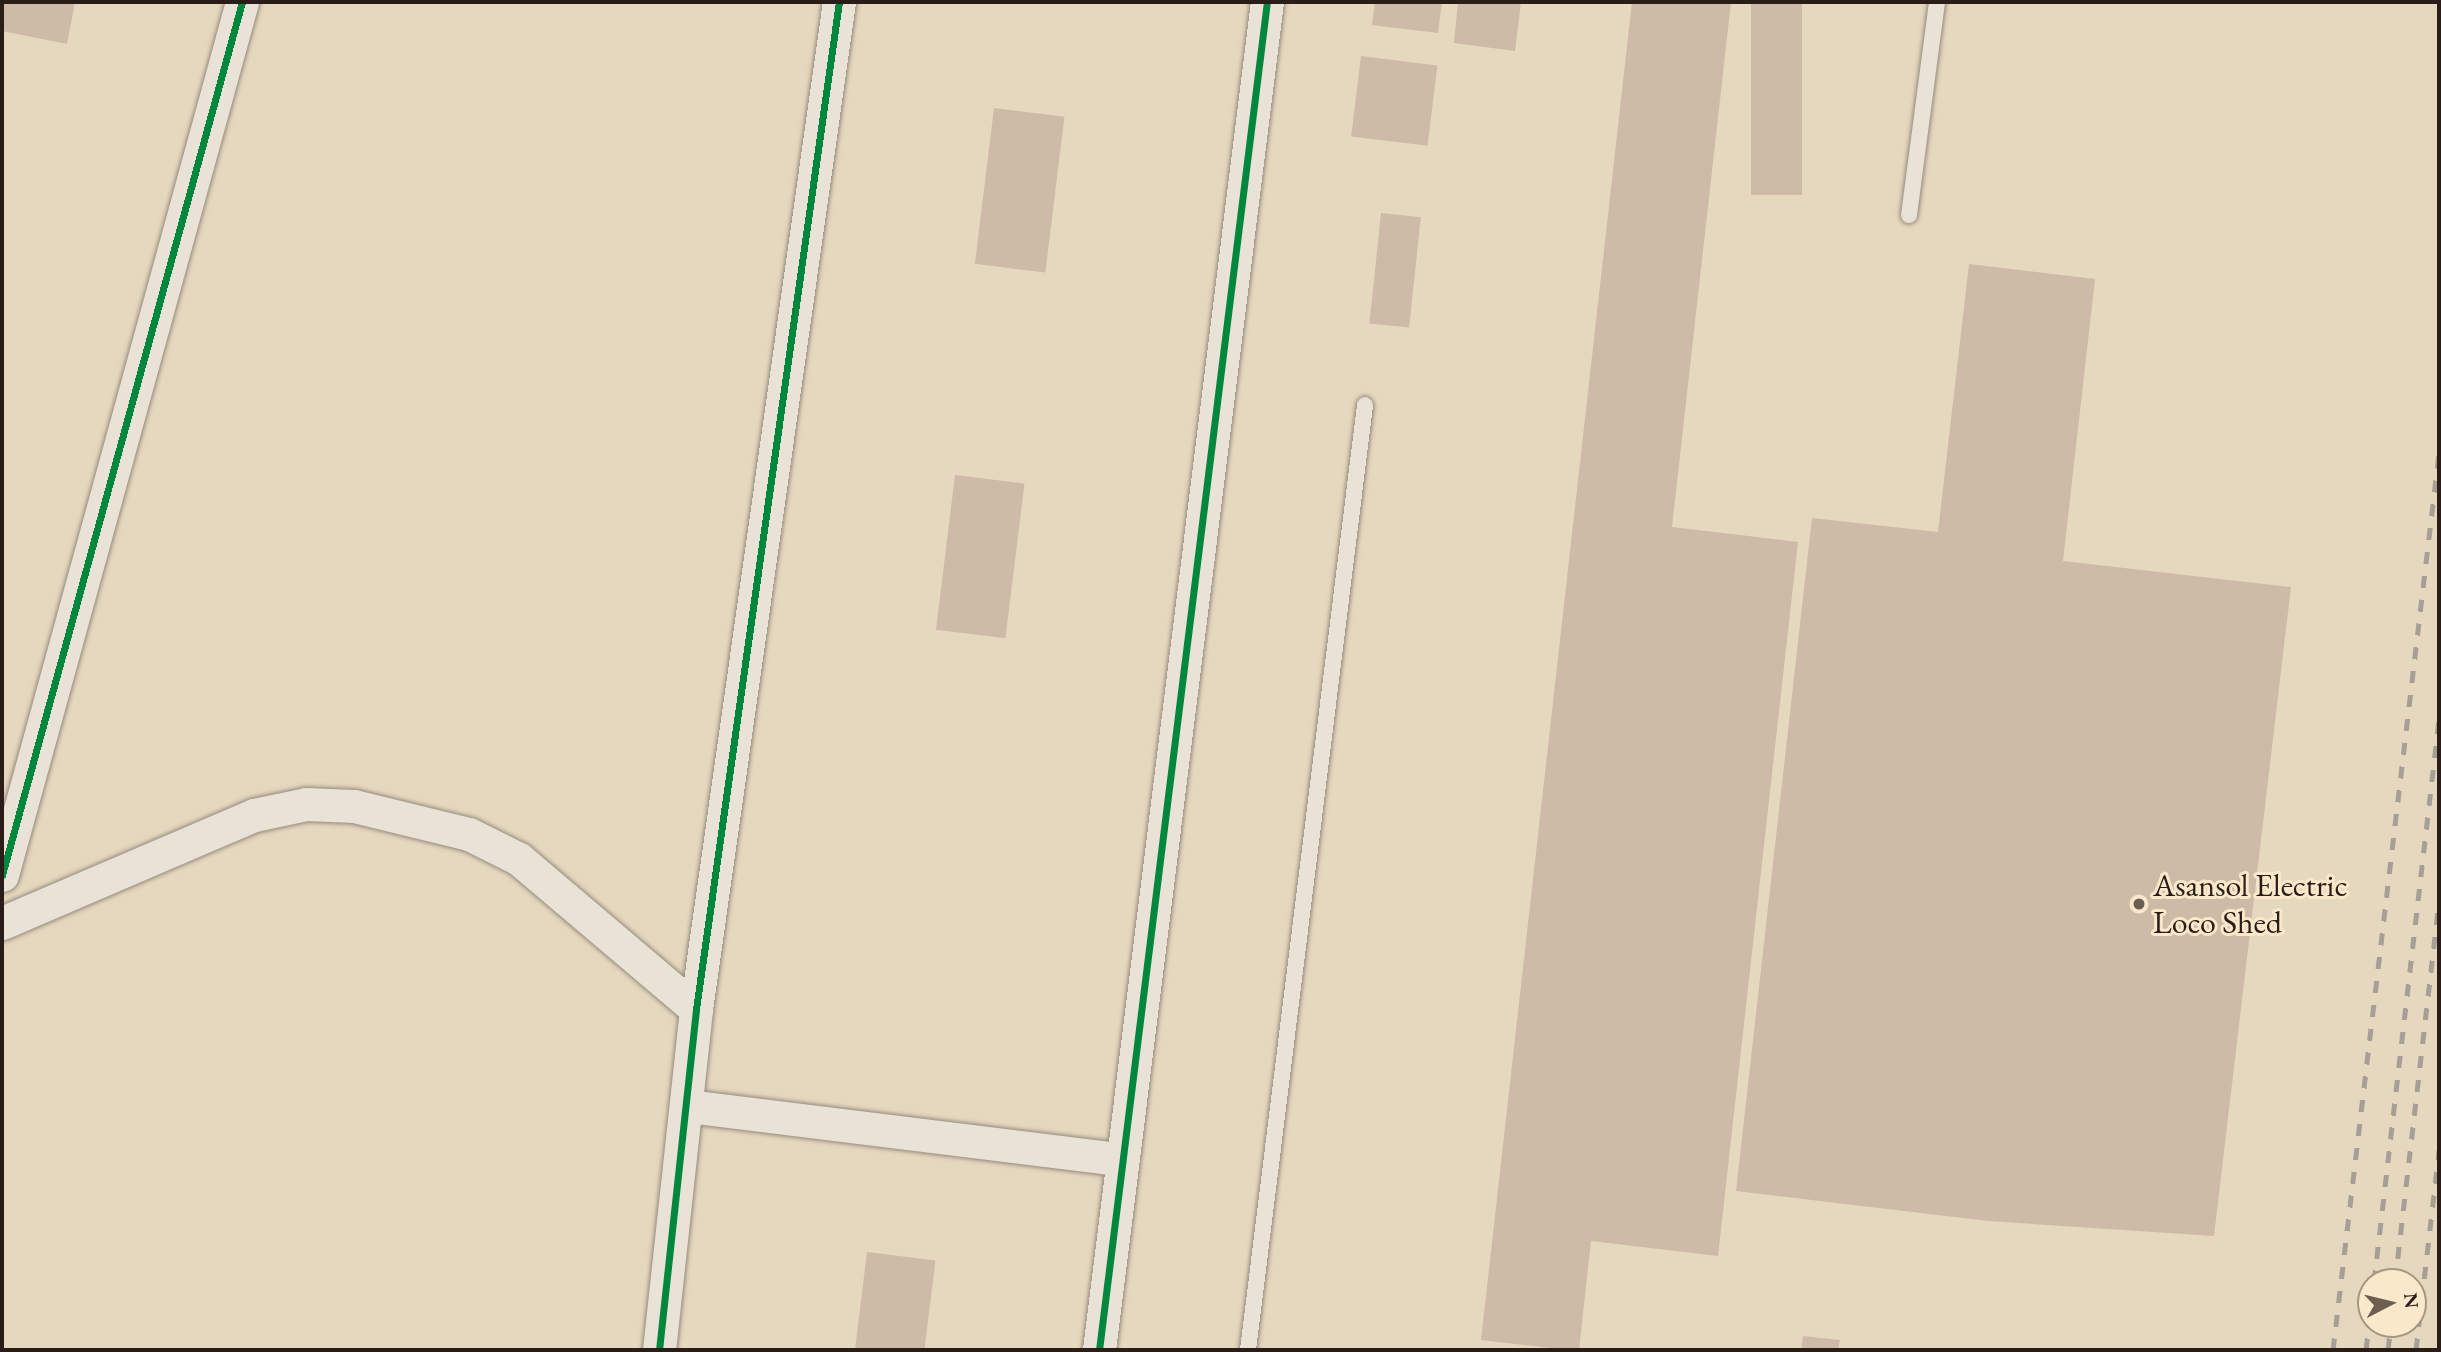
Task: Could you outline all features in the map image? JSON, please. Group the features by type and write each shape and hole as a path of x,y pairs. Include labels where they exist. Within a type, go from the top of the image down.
{"street":[{"path":"2,875 242,2"},
{"path":"659,1350 696,1009 839,2"},
{"path":"1099,1350 1266,2"},
{"path":"2,923 254,815 306,804 354,806 469,834 519,859 696,1009"},
{"path":"687,1106 1121,1159"}],"lane":[{"path":"1909,215 1937,2"},
{"path":"1248,1350 1364,405"}],"building":[{"path":"3,2 75,2 67,44 2,31"},
{"path":"1375,2 1442,2 1438,33 1372,25"},
{"path":"1458,2 1521,2 1515,51 1454,43"},
{"path":"1632,2 1731,2 1672,527 1798,542 1718,1256 1591,1241 1579,1350 1567,1350 1481,1340"},
{"path":"1751,2 1802,2 1802,195 1751,195"},
{"path":"1361,56 1437,65 1428,146 1351,136"},
{"path":"994,108 1064,117 1045,272 975,264"},
{"path":"1381,213 1421,217 1409,328 1369,323"},
{"path":"1969,264 2095,279 2063,561 2291,587 2214,1236 1988,1221 1736,1191 1812,518 1938,532"},
{"path":"955,475 1024,484 1005,638 936,630"},
{"path":"867,1252 935,1260 924,1350 855,1350"},
{"path":"1803,1336 1840,1340 1838,1350 1801,1350"}],"railway":[{"path":"2333,1350 2439,453"},
{"path":"2376,1268 2439,719"},
{"path":"2397,1268 2439,904"},
{"path":"2416,1350 2439,1150"},
{"path":"2366,1350 2367,1338"},
{"path":"2388,1350 2389,1338"}],"cycle path":[{"path":"2,875 242,2"},
{"path":"659,1350 696,1009 839,2"},
{"path":"1099,1350 1267,2"}],"place":[{"name":"Asansol Electric Loco Shed","path":"2139,904"}]}
